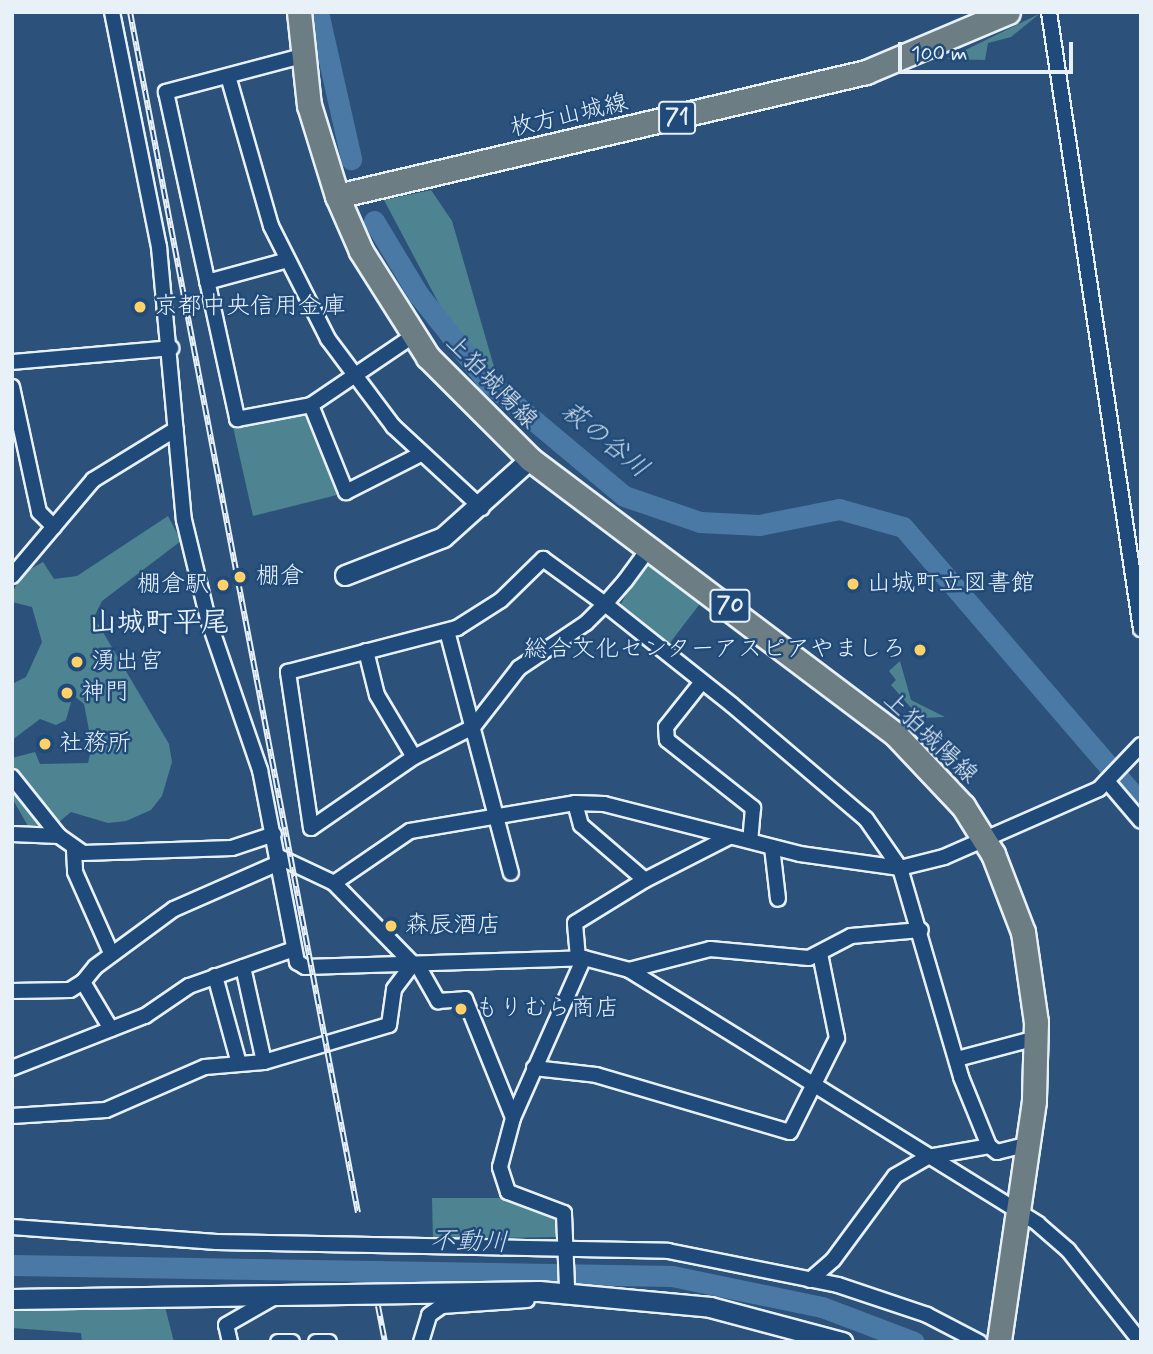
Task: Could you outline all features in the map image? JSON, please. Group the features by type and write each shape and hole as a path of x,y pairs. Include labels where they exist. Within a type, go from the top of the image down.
{"main road":[{"name":"上狛城陽線","path":"299,12 309,105 337,196 361,251 413,336 458,391 530,459 650,547 896,736 934,772 985,840 1023,932 1036,1038 1028,1144 999,1342"},
{"name":"枚方山城線","path":"337,196 866,72 1008,12"}],"street":[{"path":"112,12 159,247 171,348 186,528 208,619 260,770 294,949 305,967 581,958 629,970 813,1088 1017,1211 1068,1250 1141,1342"},
{"path":"1049,12 1141,629"},
{"path":"302,56 166,92 237,419 310,405 413,336"},
{"path":"228,76 255,180 284,261 354,376 421,454 482,508"},
{"path":"207,282 284,261"},
{"path":"12,362 171,348"},
{"path":"12,387 39,512 54,527"},
{"path":"310,405 346,492 421,454"},
{"path":"12,576 102,472 176,429"},
{"path":"345,575 414,552 482,508 530,459"},
{"path":"650,547 605,604 519,668 473,727 414,757 310,828 288,672 447,631 494,605 543,559 605,604 840,793 900,867 921,930 957,1059 989,1146 997,1152 1028,1144"},
{"path":"447,631 511,873"},
{"path":"366,651 377,695 414,757"},
{"path":"701,683 666,727 667,740 753,808 750,841"},
{"path":"334,883 410,831 575,803 604,804 772,847 900,867 985,840 1112,775 1141,745"},
{"path":"1112,775 1141,821"},
{"path":"12,777 59,836 74,850 177,853 246,846 274,835"},
{"path":"575,803 581,825 645,880"},
{"path":"12,834 59,836"},
{"path":"567,1289 568,1247 559,1206 502,1185 513,1118 581,958 576,923 645,880 729,837"},
{"path":"772,847 778,899"},
{"path":"74,850 75,872 111,953"},
{"path":"12,991 70,990 83,982 111,953 174,909 278,859 334,883 415,964 439,1001 465,999 513,1118"},
{"path":"629,970 710,949 820,954 851,936 921,930"},
{"path":"12,1068 110,1029 215,976 294,949"},
{"path":"534,1068 596,1075 790,1132 837,1038 820,954"},
{"path":"12,1116 106,1110 193,1071 264,1062 381,1031 389,1025 400,976 415,964"},
{"path":"243,967 264,1062"},
{"path":"215,976 239,1064"},
{"path":"83,982 110,1029"},
{"path":"957,1059 1036,1038"},
{"path":"810,1280 833,1260 895,1176 928,1157 989,1146"},
{"path":"12,1227 216,1242 668,1251 810,1280 927,1315 979,1342"},
{"path":"12,1299 290,1291 567,1289 710,1307 842,1342"},
{"path":"230,1342 226,1325 290,1291"},
{"path":"421,1342 429,1315 442,1306 527,1300 539,1291"},
{"path":"278,1342 292,1342"},
{"path":"316,1342 329,1342"}],"green space":[{"path":"1039,14 1011,37 988,43 985,60 947,59"},
{"path":"431,190 452,221 494,367 488,374 445,315 384,200"},
{"path":"301,412 308,416 337,495 253,516 233,427"},
{"name":"湧出宮","path":"168,516 181,541 102,601 94,617 169,744 172,762 162,796 151,810 126,821 108,823 71,812 48,831 32,833 12,798 12,758 35,752 40,764 88,763 92,746 84,704 73,695 66,720 56,725 40,719 12,740 12,684 26,677 42,642 32,607 12,602 12,593 23,573 43,562 54,579 77,576"},
{"path":"651,564 702,601 666,648 618,609 643,565"},
{"path":"900,661 911,700 945,717 920,718 891,685 896,680 889,671"},
{"path":"432,1198 511,1198 557,1210 559,1237 433,1239"},
{"path":"165,1307 174,1342 82,1342 81,1333 12,1328 12,1309"}],"waterway":[{"name":"萩の谷川","path":"318,12 351,159"},
{"name":"萩の谷川","path":"374,221 418,294 487,381 624,496 700,522 759,525 839,509 903,527 1141,804"},
{"name":"不動川","path":"12,1265 672,1276 822,1307 914,1342"}],"railway":[{"path":"130,12 358,1213"},
{"path":"378,1306 385,1342"}],"place":[{"name":"京都中央信用金庫","path":"140,307"},
{"name":"棚倉","path":"240,577"},
{"name":"山城町立図書館","path":"853,584"},
{"name":"棚倉駅","path":"223,585"},
{"name":"総合文化センターアスピアやましろ","path":"920,650"},
{"name":"湧出宮","path":"77,662"},
{"name":"神門","path":"67,693"},
{"name":"社務所","path":"45,744"},
{"name":"森辰酒店","path":"391,926"},
{"name":"もりむら商店","path":"461,1009"}],"district":[{"name":"山城町平尾","path":"159,624"}]}
